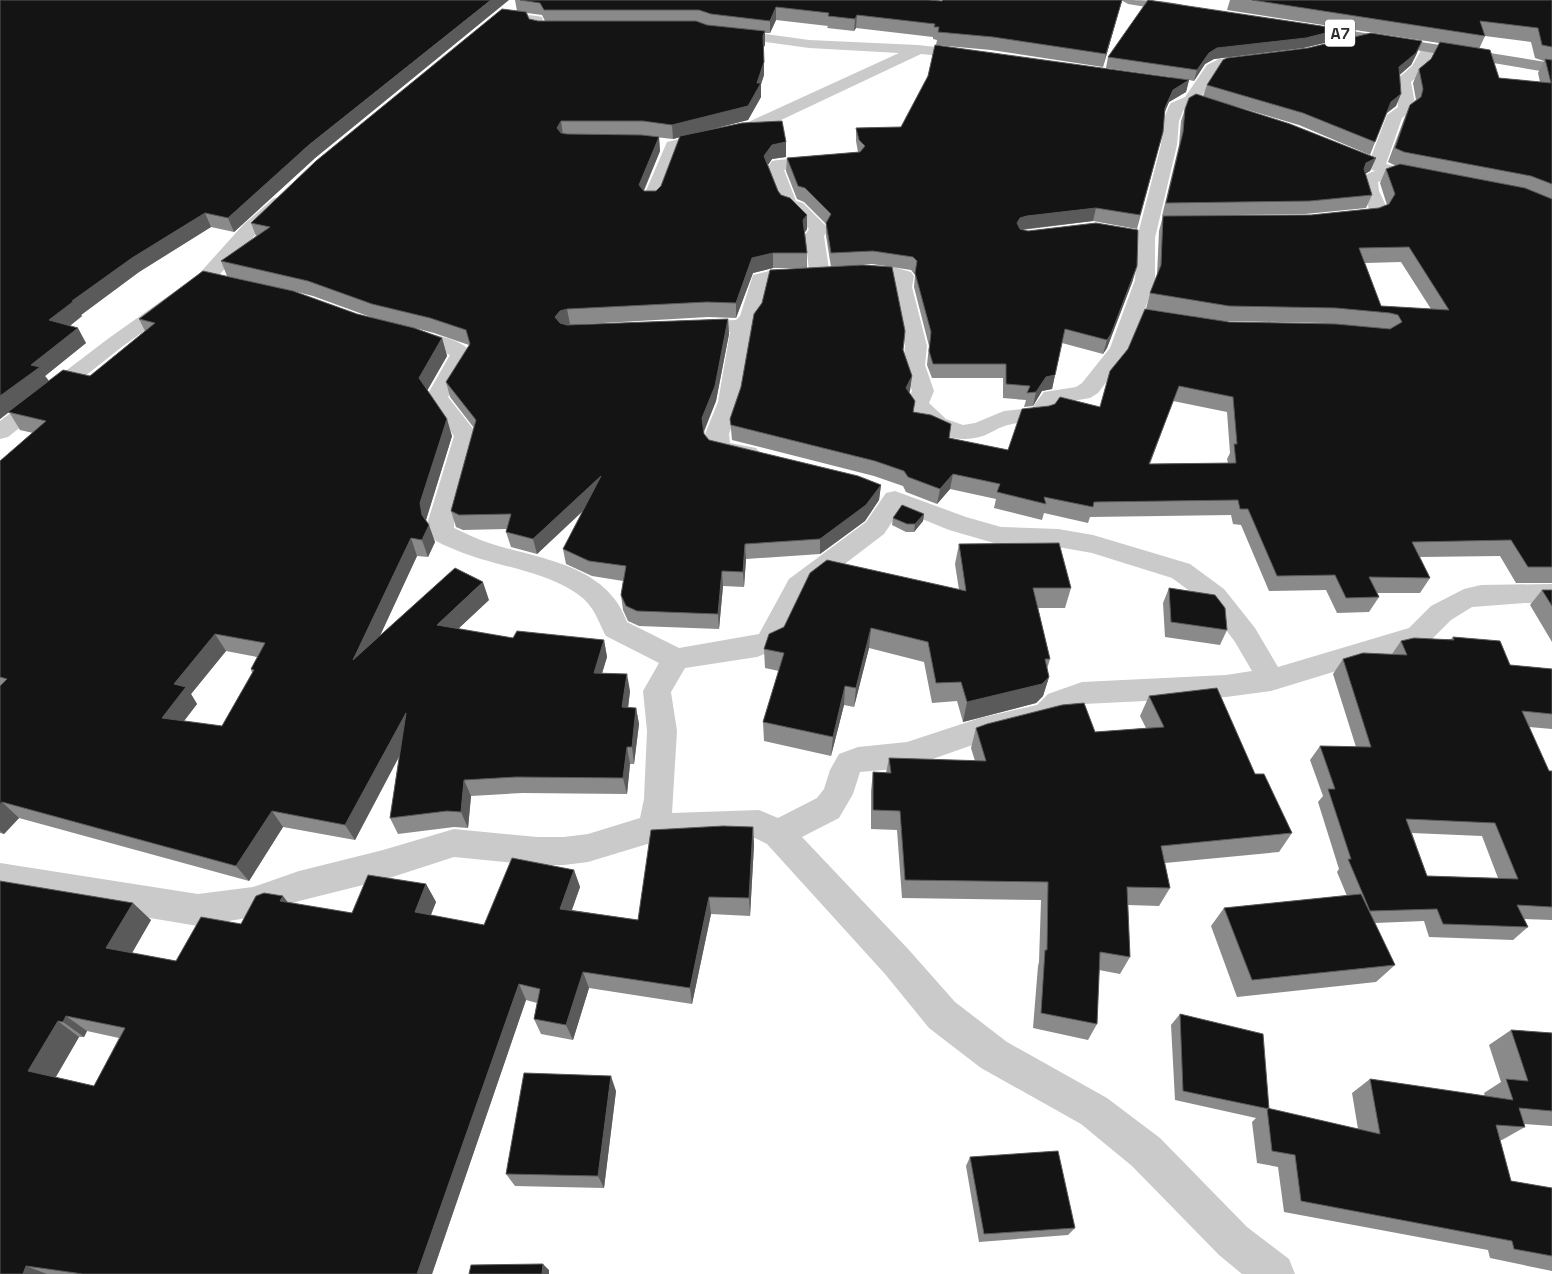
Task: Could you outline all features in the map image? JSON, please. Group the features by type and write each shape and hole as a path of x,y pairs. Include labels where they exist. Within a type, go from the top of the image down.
{"highway":[{"path":"1128,0 1193,10"},
{"name":"A7","path":"1284,24 1552,68"}],"street":[{"path":"487,28 520,0"},
{"path":"502,16 537,20 537,27 540,28 579,28"},
{"path":"716,32 809,44 918,49 991,56"},
{"path":"1335,47 1369,38"},
{"path":"1384,169 1385,139 1395,115 1405,110 1407,103 1403,81 1418,69 1429,48"},
{"path":"653,143 674,146 752,127 918,49"},
{"path":"771,461 758,455 719,449 716,434 729,402 742,326 750,318 760,279 773,276 820,276 855,271 890,272 904,276 902,287 916,346 914,365 923,391 917,404 933,422 946,430 974,432 997,420 1042,413 1052,397 1082,393 1102,374 1120,349 1139,315 1145,280 1149,230 1169,145 1171,121 1177,106 1199,98 1212,68 1219,64 1275,57"},
{"path":"1180,85 1199,98"},
{"path":"1319,142 1384,169 1437,181"},
{"path":"651,200 674,146"},
{"path":"820,276 814,235 820,229 806,218 797,207 788,204 775,170 778,165 794,162 846,160"},
{"path":"1324,220 1376,213 1378,208 1370,191 1369,178 1384,169"},
{"path":"0,432 116,342 205,279 250,229 293,190"},
{"path":"205,279 228,285"},
{"path":"674,327 708,324 742,326"},
{"path":"387,331 427,339 461,352 461,358 438,397 466,435 441,520 441,530 444,534 490,552 515,558 572,577 592,590 614,617 616,629 676,659 757,646 769,641 793,592 875,528 886,493 958,524 1001,536 1058,538 1093,544 1181,571 1215,596 1245,635 1271,680"},
{"path":"778,834 828,808 838,794 845,770 850,763 858,760 907,755 980,730 1046,715 1058,702 1082,693 1226,686 1271,680 1418,636 1441,613 1464,599 1481,595 1552,594"},
{"path":"654,828 659,799 662,731 657,691 676,659"},
{"path":"0,878 198,910 253,902 299,886 383,865 454,843 537,851 564,851 588,848 654,828 759,824 778,834 897,962 942,1015 994,1055 1094,1111 1146,1152 1233,1241 1274,1274"}],"building":[{"path":"0,0 491,0 309,145 228,218 205,213 132,258 72,301 74,301 49,320 78,328 31,365 40,367 0,396"},
{"path":"520,0 1122,0 1106,54 993,37 938,32 939,27 934,27 935,24 857,15 855,19 828,16 829,13 776,7 770,21 711,14 699,10 544,10 540,3"},
{"path":"1148,0 1341,29 1306,38 1217,48 1209,53 1197,70 1108,57"},
{"path":"1252,0 1552,0 1552,47 1542,45 1538,28 1480,21 1485,36"},
{"path":"502,9 526,12 529,19 538,21 696,21 707,25 765,31 763,36 764,62 757,83 761,83 748,106 672,125 643,121 561,121 557,128 561,133 567,134 659,137 639,185 644,191 656,191 661,186 680,136 742,123 782,121 786,142 772,145 764,156 778,191 781,195 790,198 807,215 803,220 807,253 773,253 752,258 736,303 707,302 567,309 560,311 555,317 560,323 567,325 728,319 715,386 702,418 704,434 709,440 858,476 881,485 866,505 820,539 745,544 743,572 722,571 718,614 637,611 626,606 621,595 626,566 589,561 563,549 601,476 533,539 506,532 511,514 459,515 451,511 476,420 446,382 470,344 466,330 430,318 372,304 308,281 221,261 270,227 251,223 316,161"},
{"path":"1371,33 1422,41 1416,53 1399,67 1401,94 1391,102 1375,142 1303,113 1207,85 1223,60 1227,58 1308,48"},
{"path":"1440,42 1490,50 1499,78 1551,83 1545,59 1552,60 1552,184 1531,176 1404,152 1395,148 1410,105 1421,97 1423,89 1419,69 1431,59"},
{"path":"935,45 1189,80 1173,90 1165,108 1163,132 1140,215 1096,208 1027,216 1020,218 1017,223 1020,229 1028,231 1096,223 1138,230 1137,266 1111,334 1107,340 1065,329 1055,375 1046,377 1036,392 1027,393 1030,386 1006,384 1006,364 933,364 929,351 931,332 915,273 917,261 913,257 873,251 831,253 826,223 831,214 805,188 798,186 787,158 860,152 865,146 859,140 856,128 901,127 928,76"},
{"path":"1196,94 1290,124 1376,158 1366,163 1364,169 1372,195 1310,201 1166,203 1183,132 1185,109 1189,98"},
{"path":"1400,164 1525,188 1552,199 1552,567 1528,567 1511,540 1412,542 1430,578 1369,577 1379,597 1346,598 1335,575 1277,576 1248,509 1240,509 1238,500 1094,502 1093,507 1044,497 1046,504 997,492 1000,484 953,474 940,489 908,477 904,471 875,461 731,425 730,419 741,387 754,314 762,303 770,270 863,265 892,267 905,331 903,350 912,376 906,388 915,401 913,412 931,415 951,424 949,438 1008,450 1022,409 1049,406 1055,404 1060,397 1100,407 1110,371 1128,349 1145,309 1229,322 1336,324 1390,329 1402,322 1398,315 1336,308 1229,306 1150,293 1161,265 1163,216 1311,215 1379,208 1389,204 1395,194 1386,169","holes":["1409,247 1449,310 1381,306 1359,248","1179,386 1233,397 1237,444 1234,444 1236,463 1149,464"]},
{"path":"203,271 293,291 357,314 414,328 442,338 419,378 447,419 420,503 422,515 429,525 422,540 411,538 353,660 455,568 483,582 437,625 513,638 517,631 604,640 594,673 627,674 622,707 636,708 632,747 627,747 623,778 516,777 464,780 461,812 447,811 390,818 406,713 345,825 272,811 236,866 2,802 0,805 0,686 7,679 0,677 0,461 46,421 8,412 63,370 90,376 155,323 139,319","holes":["215,634 265,643 251,669 254,670 222,726 162,718 186,687 174,684"]},
{"path":"902,505 924,514 915,524 907,524 893,518"},
{"path":"1059,543 1071,588 1033,588 1050,659 1045,659 1049,677 1042,684 967,702 961,682 936,683 928,642 871,628 856,688 845,686 833,737 763,722 784,653 764,649 769,634 784,627 810,573 827,560 966,591 959,544"},
{"path":"1169,588 1215,595 1225,608 1227,630 1171,622"},
{"path":"1542,590 1552,590 1552,606"},
{"path":"1453,637 1500,641 1510,665 1552,669 1552,714 1522,711 1549,771 1552,771 1552,907 1517,905 1528,927 1443,924 1437,909 1370,911 1348,859 1351,859 1328,789 1335,789 1320,746 1371,747 1343,659 1363,653 1407,655 1401,641 1414,638 1454,640","holes":["1406,819 1495,823 1518,879 1427,876"]},
{"path":"1217,688 1255,774 1264,774 1292,833 1161,846 1170,888 1127,887 1130,957 1100,952 1097,1024 1041,1013 1045,950 1047,950 1048,882 905,880 900,811 873,810 873,772 891,773 889,758 986,761 976,728 1062,705 1084,703 1095,732 1164,727 1149,696"},
{"path":"723,826 753,827 749,898 709,897 690,988 583,972 566,1025 534,1019 540,989 519,984 417,1274 83,1274 26,1266 23,1274 0,1274 0,881 133,903 106,948 176,961 201,917 241,924 256,896 264,893 283,896 280,901 352,913 368,875 426,884 415,912 484,925 512,858 574,870 560,909 638,920 651,830","holes":["66,1016 125,1028 94,1086 28,1071 58,1021 63,1022"]},
{"path":"1361,894 1395,965 1252,980 1224,908"},
{"path":"1180,1014 1263,1034 1269,1109 1183,1091"},
{"path":"1511,1030 1552,1033 1552,1111 1519,1108 1525,1127 1496,1125 1511,1181 1552,1188 1552,1256 1514,1249 1512,1241 1301,1201 1295,1155 1272,1151 1267,1108 1380,1134 1370,1079 1513,1100 1506,1079 1528,1081"},
{"path":"524,1073 611,1076 598,1176 506,1174"},
{"path":"1058,1151 1075,1228 984,1234 970,1157"},
{"path":"543,1264 542,1274 469,1274 471,1265"}]}
